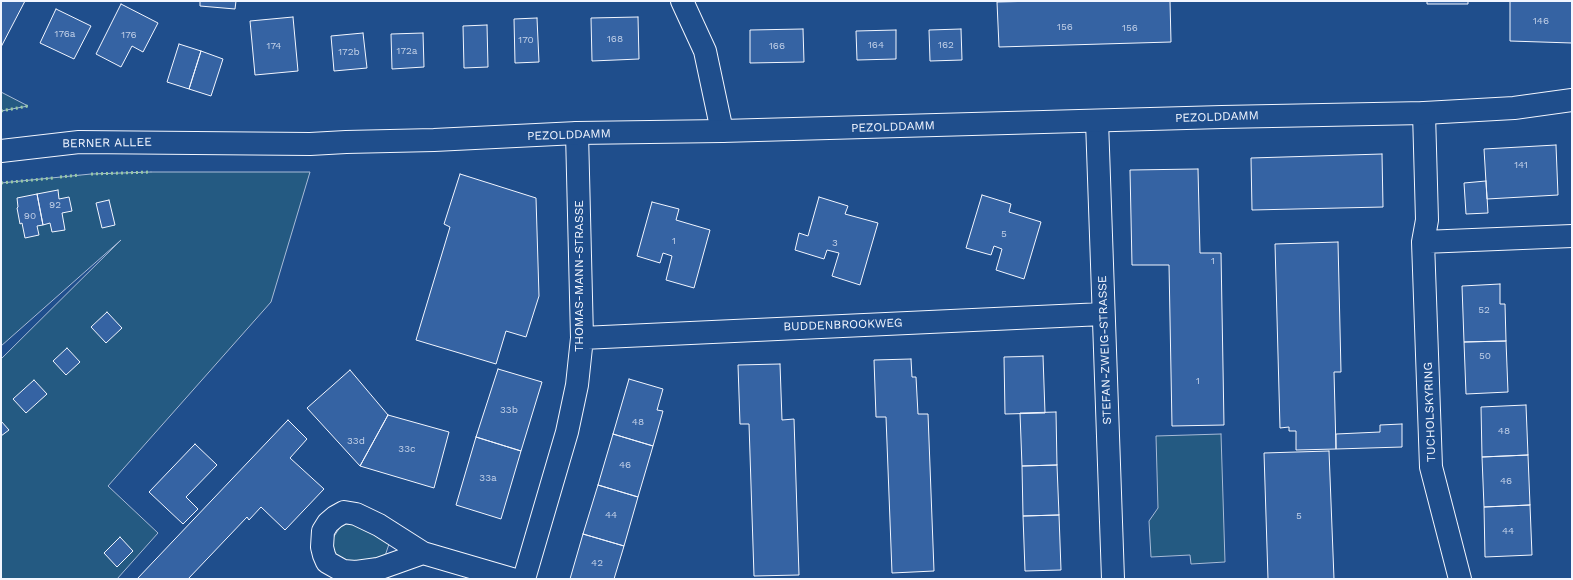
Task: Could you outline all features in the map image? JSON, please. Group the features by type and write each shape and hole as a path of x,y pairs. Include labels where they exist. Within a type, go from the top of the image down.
{"street":[{"path":"682,1 705,51 722,131"},
{"name":"PEZOLDDAMM","path":"214,142 310,144 577,133 722,131 1424,113 1514,108 1572,100"},
{"name":"TUCHOLSKYRING","path":"1424,113 1427,220 1423,242 1431,467 1460,579"},
{"name":"STEFAN-ZWEIG-STRASSE","path":"1097,121 1113,579"},
{"name":"THOMAS-MANN-STRASSE","path":"524,579 567,432 577,385 582,338 577,133"},
{"name":"BERNER ALLEE","path":"1,151 79,142 214,142"},
{"path":"1423,242 1572,236"},
{"name":"BUDDENBROOKWEG","path":"582,338 1103,314"},
{"path":"423,553 512,579"}],"shaded area":[{"path":"1,92 28,106 1,111"},
{"path":"151,172 310,172 271,302 108,486 158,533 117,579 1,579 1,359 121,240 1,346 1,183 91,174"},
{"path":"1221,434 1225,562 1191,564 1190,555 1151,557 1149,521 1158,508 1156,436"},
{"path":"342,524 358,524 389,544 385,556 345,564 333,553 333,538"}],"building":[{"path":"1,1 25,1 1,47"},
{"path":"200,1 236,1 235,9 200,6"},
{"path":"1170,1 1171,42 999,47 997,2"},
{"path":"1427,1 1468,1 1468,4 1427,4"},
{"path":"1510,1 1572,1 1572,43 1510,41"},
{"path":"121,4 158,23 143,52 132,46 121,67 96,54"},
{"path":"56,9 91,26 74,59 40,43"},
{"path":"293,17 298,71 255,75 250,21"},
{"path":"638,17 639,59 592,61 591,18"},
{"path":"537,18 539,62 515,63 514,19"},
{"path":"487,25 488,67 464,68 463,26"},
{"path":"803,29 804,62 750,63 750,30"},
{"path":"961,29 962,60 930,61 929,30"},
{"path":"896,30 896,59 857,60 856,31"},
{"path":"363,33 367,68 334,71 331,36"},
{"path":"423,33 424,67 392,69 391,34"},
{"path":"179,44 201,51 189,89 167,82"},
{"path":"201,51 223,59 211,96 189,89"},
{"path":"1556,145 1558,195 1487,199 1484,149"},
{"path":"1382,154 1383,207 1252,210 1251,158"},
{"path":"1198,169 1200,253 1221,253 1224,425 1172,426 1169,265 1132,265 1130,170"},
{"path":"460,174 536,198 539,296 526,337 506,331 496,364 416,340 450,227 444,224"},
{"path":"1486,181 1488,213 1466,214 1464,183"},
{"path":"58,190 59,199 69,197 72,211 62,213 65,230 52,232 50,223 43,225 37,194"},
{"path":"37,194 43,225 37,226 39,235 25,238 22,223 20,224 17,198"},
{"path":"982,195 1011,204 1009,212 1041,222 1024,279 996,270 1002,249 994,246 991,255 966,248"},
{"path":"819,197 848,206 845,214 878,223 860,285 832,276 839,253 827,250 824,259 795,250 799,233 808,236"},
{"path":"109,200 115,225 102,228 96,203"},
{"path":"652,202 679,209 676,220 710,230 694,288 666,280 672,256 663,253 660,263 637,256"},
{"path":"1338,242 1341,372 1334,372 1336,449 1296,450 1296,431 1289,431 1289,427 1280,428 1275,244"},
{"path":"1500,284 1500,304 1505,304 1506,341 1464,342 1462,286"},
{"path":"107,312 122,328 106,343 91,327"},
{"path":"1506,341 1508,392 1466,394 1464,342"},
{"path":"67,348 80,362 66,375 53,361"},
{"path":"1043,356 1045,413 1005,414 1004,357"},
{"path":"911,359 912,377 916,377 918,414 928,414 934,571 892,573 886,417 876,417 874,360"},
{"path":"780,364 782,420 794,419 799,575 754,576 749,424 740,424 738,365"},
{"path":"498,369 542,382 521,451 476,437"},
{"path":"350,370 388,415 360,466 307,408"},
{"path":"629,379 663,389 657,410 663,411 653,446 613,434"},
{"path":"34,380 47,394 26,413 13,399"},
{"path":"1526,405 1528,455 1482,457 1481,407"},
{"path":"1056,412 1057,465 1022,466 1020,413"},
{"path":"388,415 449,432 434,488 360,466"},
{"path":"288,420 307,439 290,458 324,489 285,530 261,507 249,520 247,517 188,579 137,579"},
{"path":"1,421 9,430 1,436"},
{"path":"1402,424 1402,447 1336,449 1336,434 1380,432 1380,425"},
{"path":"613,434 653,446 638,497 598,485"},
{"path":"476,437 521,451 501,519 456,505"},
{"path":"195,444 217,465 186,497 198,509 183,524 149,492"},
{"path":"1329,451 1334,579 1268,579 1264,453"},
{"path":"1528,455 1530,505 1484,507 1482,457"},
{"path":"1057,465 1059,515 1023,516 1022,466"},
{"path":"598,485 638,497 624,546 583,534"},
{"path":"1530,505 1532,555 1485,557 1484,507"},
{"path":"1059,515 1061,570 1025,571 1023,516"},
{"path":"583,534 624,546 614,579 570,579"},
{"path":"120,537 133,551 117,567 104,553"}],"hedge":[{"path":"1,111 28,106"},
{"path":"91,174 151,172"},
{"path":"60,177 80,175"},
{"path":"1,183 53,178"}]}
